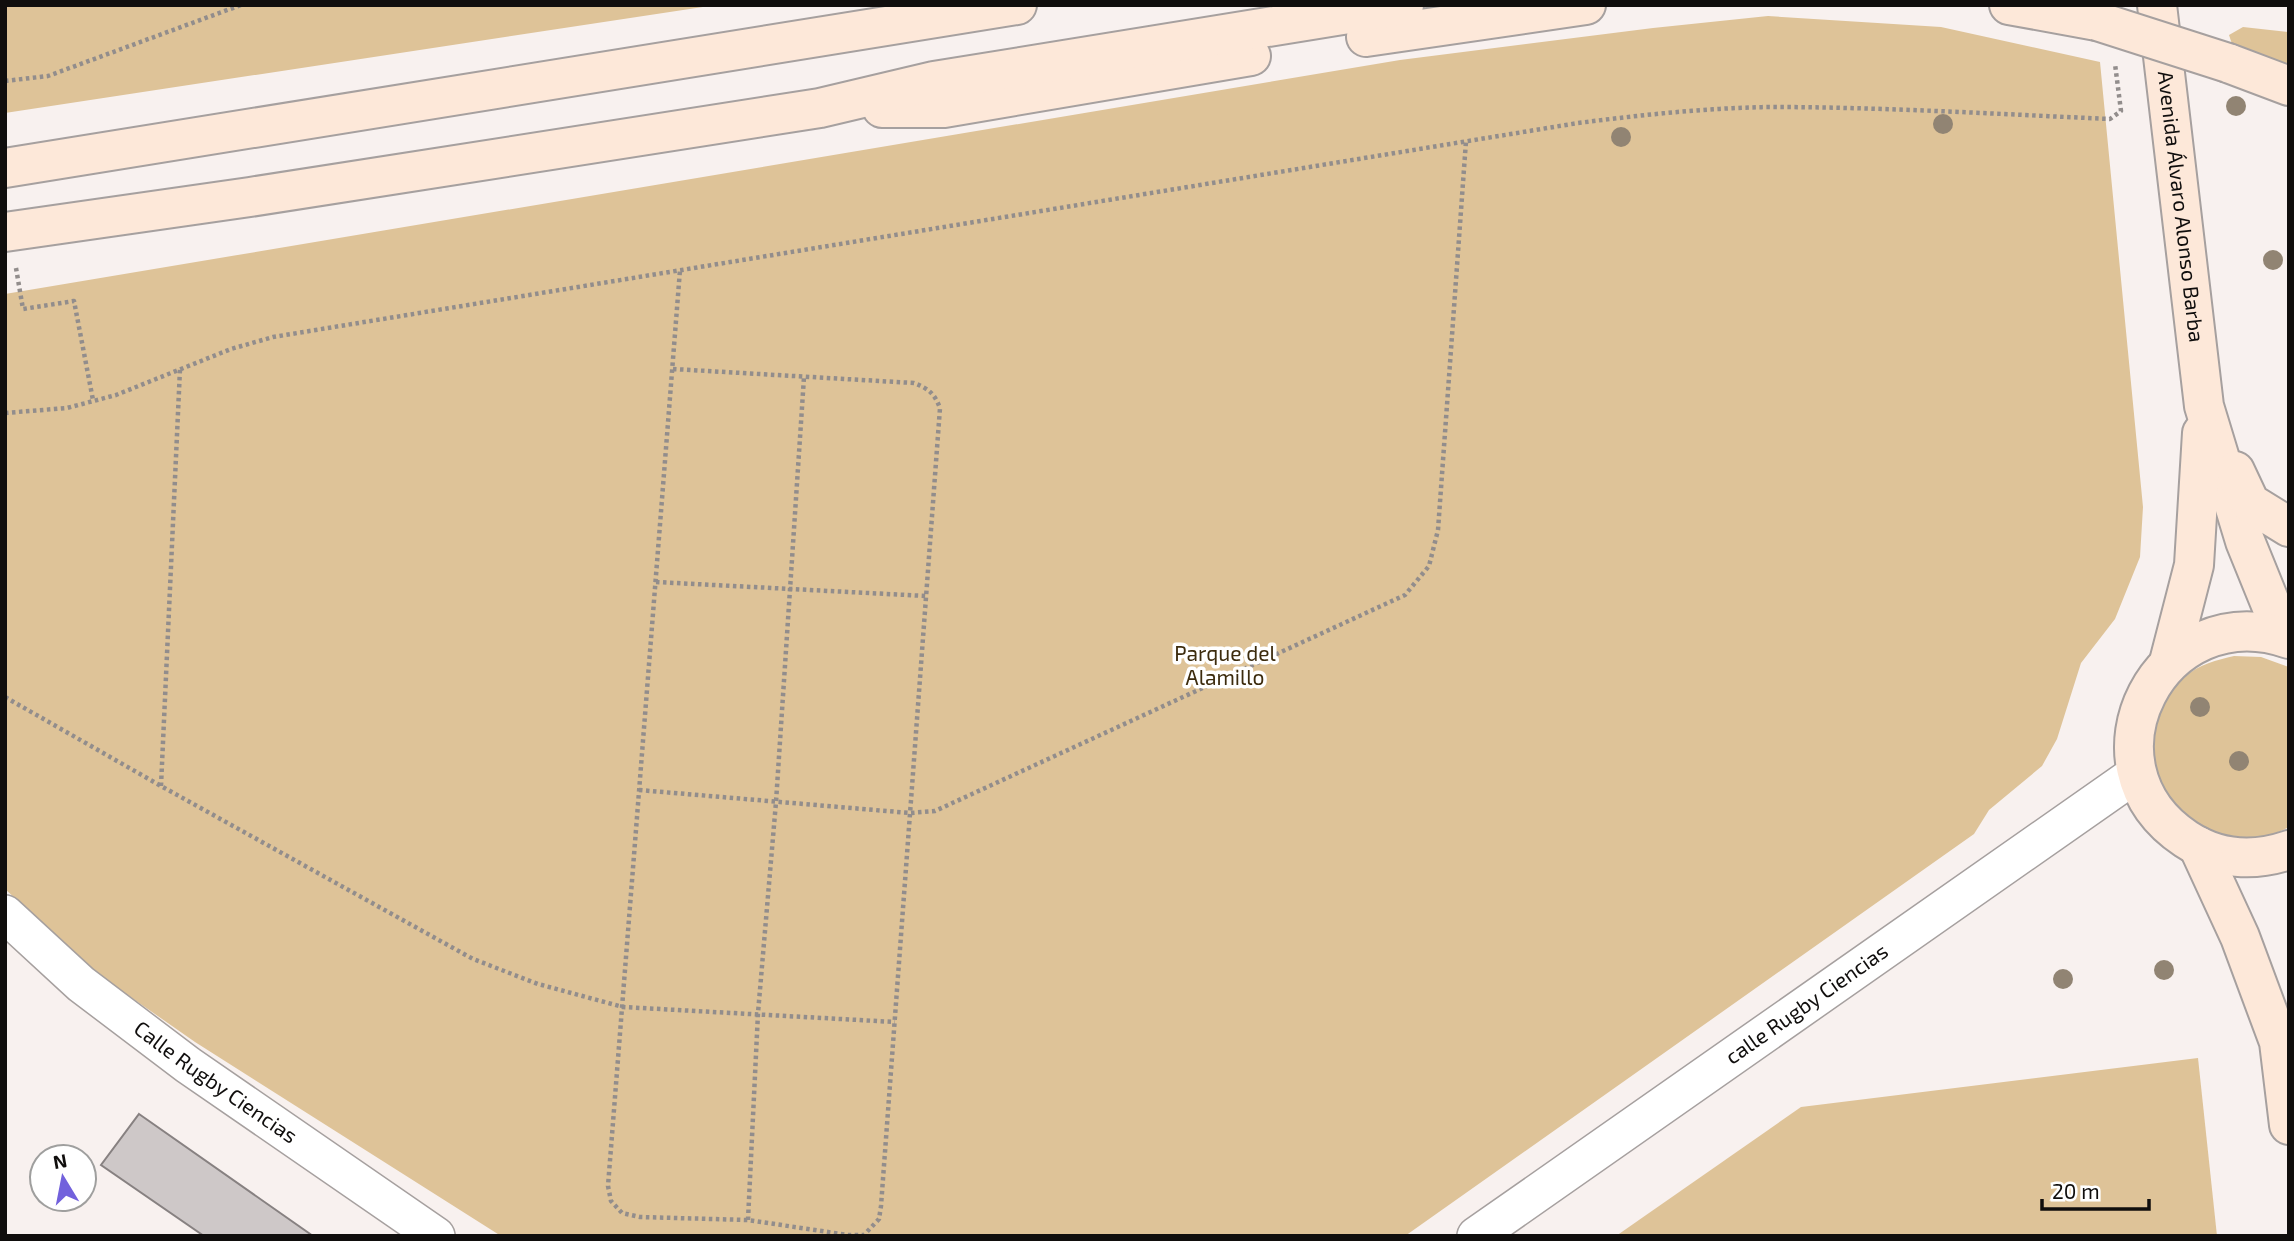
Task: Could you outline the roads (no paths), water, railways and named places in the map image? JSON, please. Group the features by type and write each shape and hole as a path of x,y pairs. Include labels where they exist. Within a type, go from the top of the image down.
{"main road":[{"path":"6,167 1017,5"},
{"path":"12,231 250,197 820,108 934,81 1404,5"},
{"path":"820,108 944,108 1374,36 1586,5"},
{"path":"2009,5 2096,21 2228,62 2289,86"},
{"name":"Avenida Álvaro Alonso Barba","path":"2157,5 2204,406 2245,541 2286,638"},
{"path":"2204,406 2250,503 2289,527"},
{"name":"Avenida Álvaro Alonso Barba","path":"2169,662 2194,565 2204,406"},
{"path":"2286,638 2260,632 2235,632 2211,637 2189,647 2169,662 2153,680 2142,702 2134,749 2137,773 2150,803 2171,828 2198,846 2242,858 2265,857 2289,850"},
{"path":"2198,846 2240,937 2278,1042 2289,1125"},
{"path":"2278,1042 2289,993"}],"street":[{"name":"calle Rugby Ciencias","path":"1476,1236 2137,773"},
{"name":"Calle Rugby Ciencias","path":"5,914 80,984 177,1057 436,1236"}],"park label":[{"name":"Parque del Alamillo","path":"1225,666"}]}
